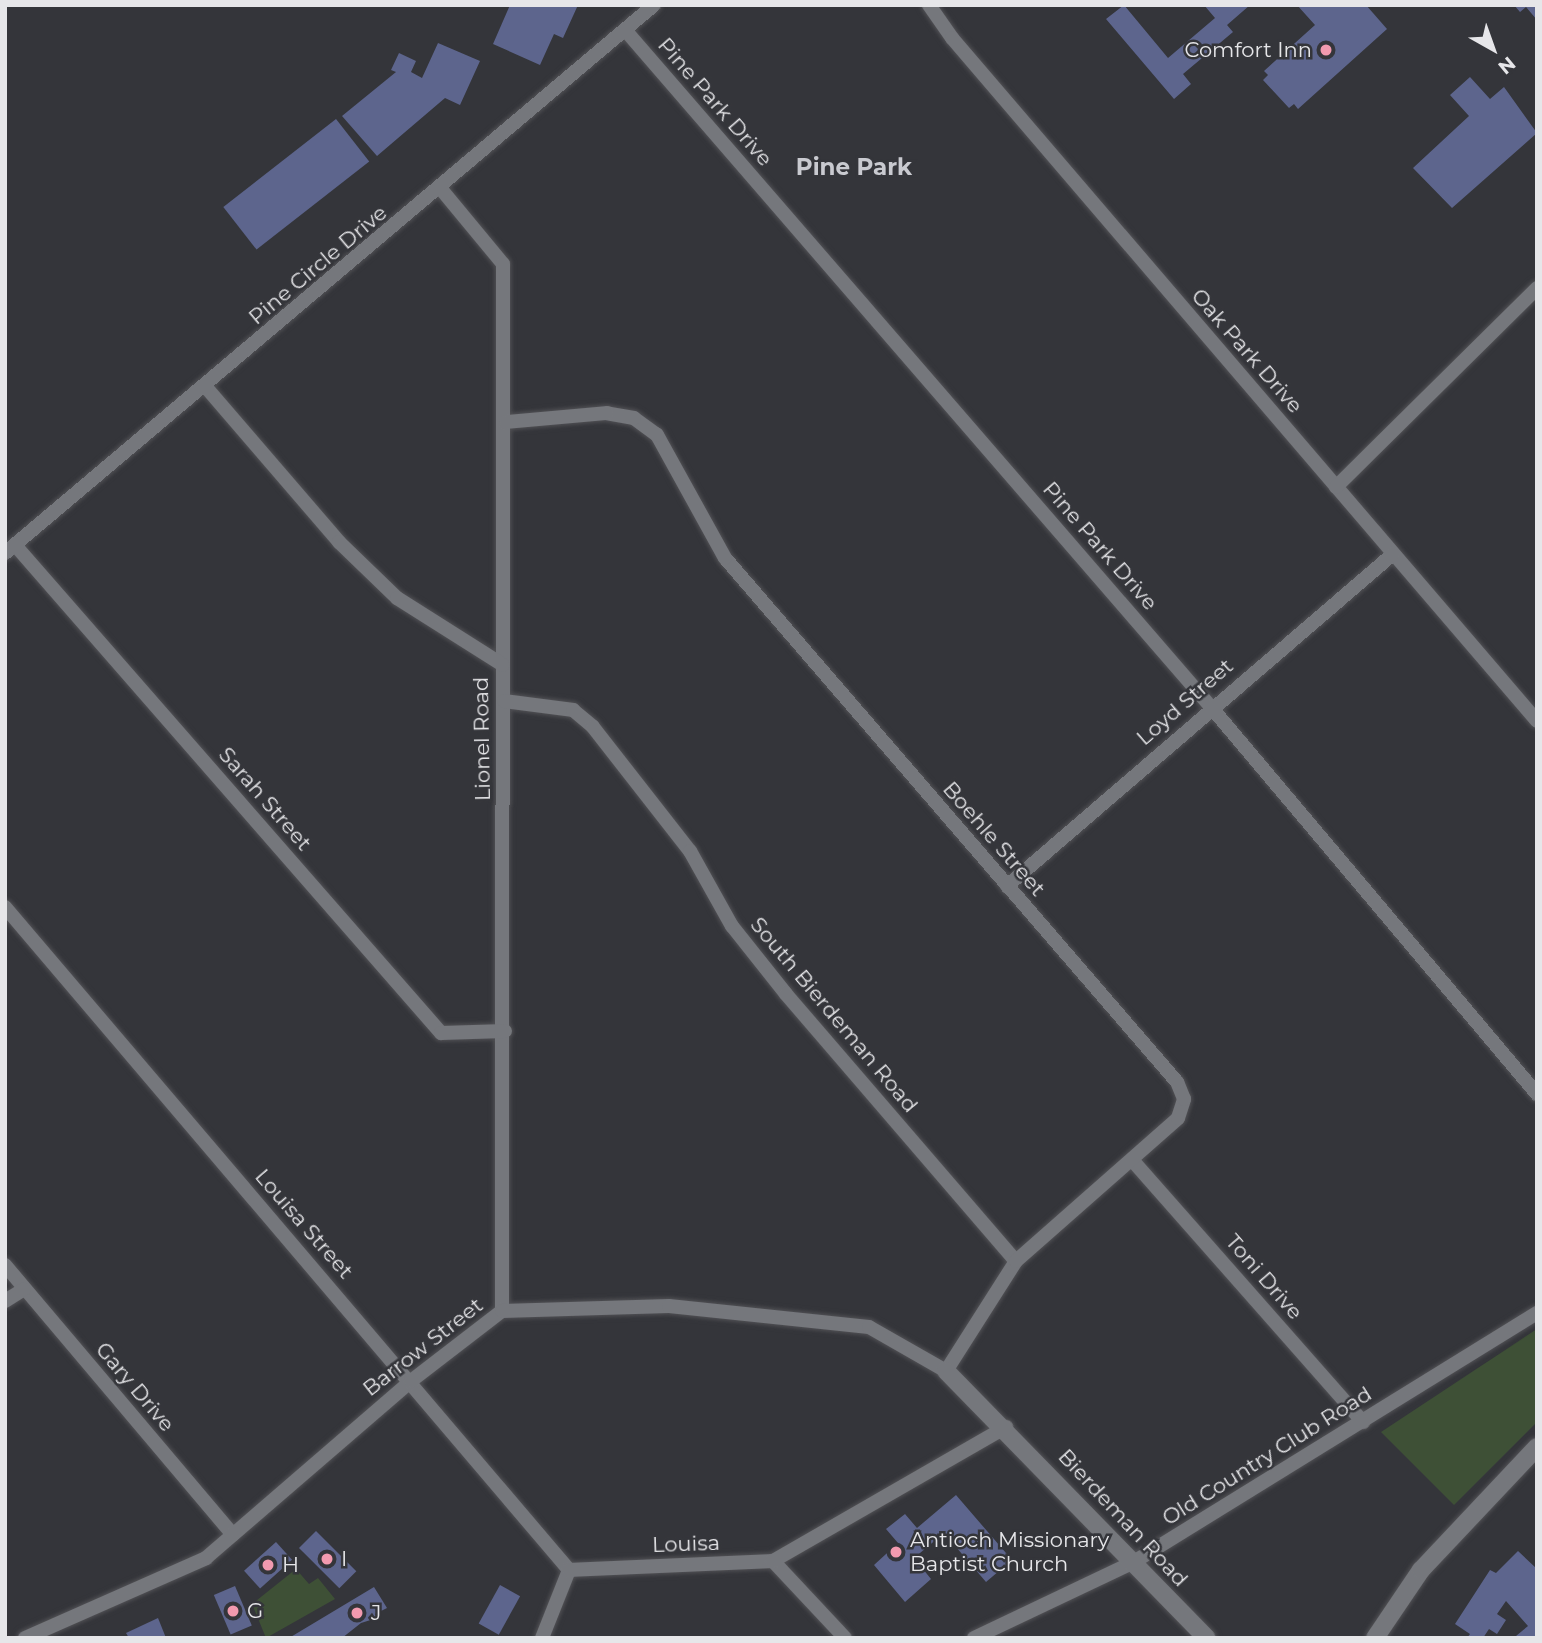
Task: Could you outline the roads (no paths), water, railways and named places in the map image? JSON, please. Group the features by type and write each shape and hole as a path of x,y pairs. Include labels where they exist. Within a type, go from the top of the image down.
{"street":[{"name":"Pine Circle Drive","path":"10,549 441,189 654,5"},
{"name":"Oak Park Drive","path":"929,5 1537,721"},
{"name":"Pine Park Drive","path":"626,31 1211,706 1537,1094"},
{"name":"Lionel Road","path":"441,189 503,264 506,422 502,1311"},
{"path":"1336,487 1537,288"},
{"path":"205,386 339,542 397,598 503,665"},
{"name":"Boehle Street","path":"506,422 607,413 634,418 657,435 725,558 1177,1082 1184,1099 1178,1118 1133,1161 1016,1261 946,1371"},
{"name":"Sarah Street","path":"10,549 441,1033 505,1031"},
{"name":"Loyd Street","path":"1007,886 1211,706 1393,554"},
{"name":"South Bierdeman Road","path":"504,701 573,710 593,727 690,851 732,926 786,995 1016,1261"},
{"name":"Louisa Street","path":"5,906 569,1570"},
{"name":"Toni Drive","path":"1133,1161 1363,1422"},
{"name":"Gary Drive","path":"5,1265 233,1535"},
{"path":"5,1301 24,1289"},
{"name":"Barrow Street","path":"25,1638 174,1574 233,1535 411,1381 502,1311 669,1306 869,1327 946,1371"},
{"name":"Old Country Club Road","path":"974,1638 1132,1563 1537,1313"},
{"name":"Bierdeman Road","path":"946,1371 1006,1427 1132,1563 1207,1638"},
{"path":"845,1638 773,1561 1006,1427"},
{"path":"1375,1638 1421,1570 1537,1447"},
{"name":"Louisa","path":"569,1570 773,1561"},
{"path":"542,1638 569,1570"}],"place":[{"name":"Comfort Inn","path":"1326,50"},
{"name":"Antioch Missionary Baptist Church","path":"896,1552"},
{"name":"I","path":"327,1559"},
{"name":"H","path":"268,1565"},
{"name":"G","path":"233,1611"},
{"name":"J","path":"357,1613"}],"district":[{"name":"Pine Park","path":"854,167"}]}
